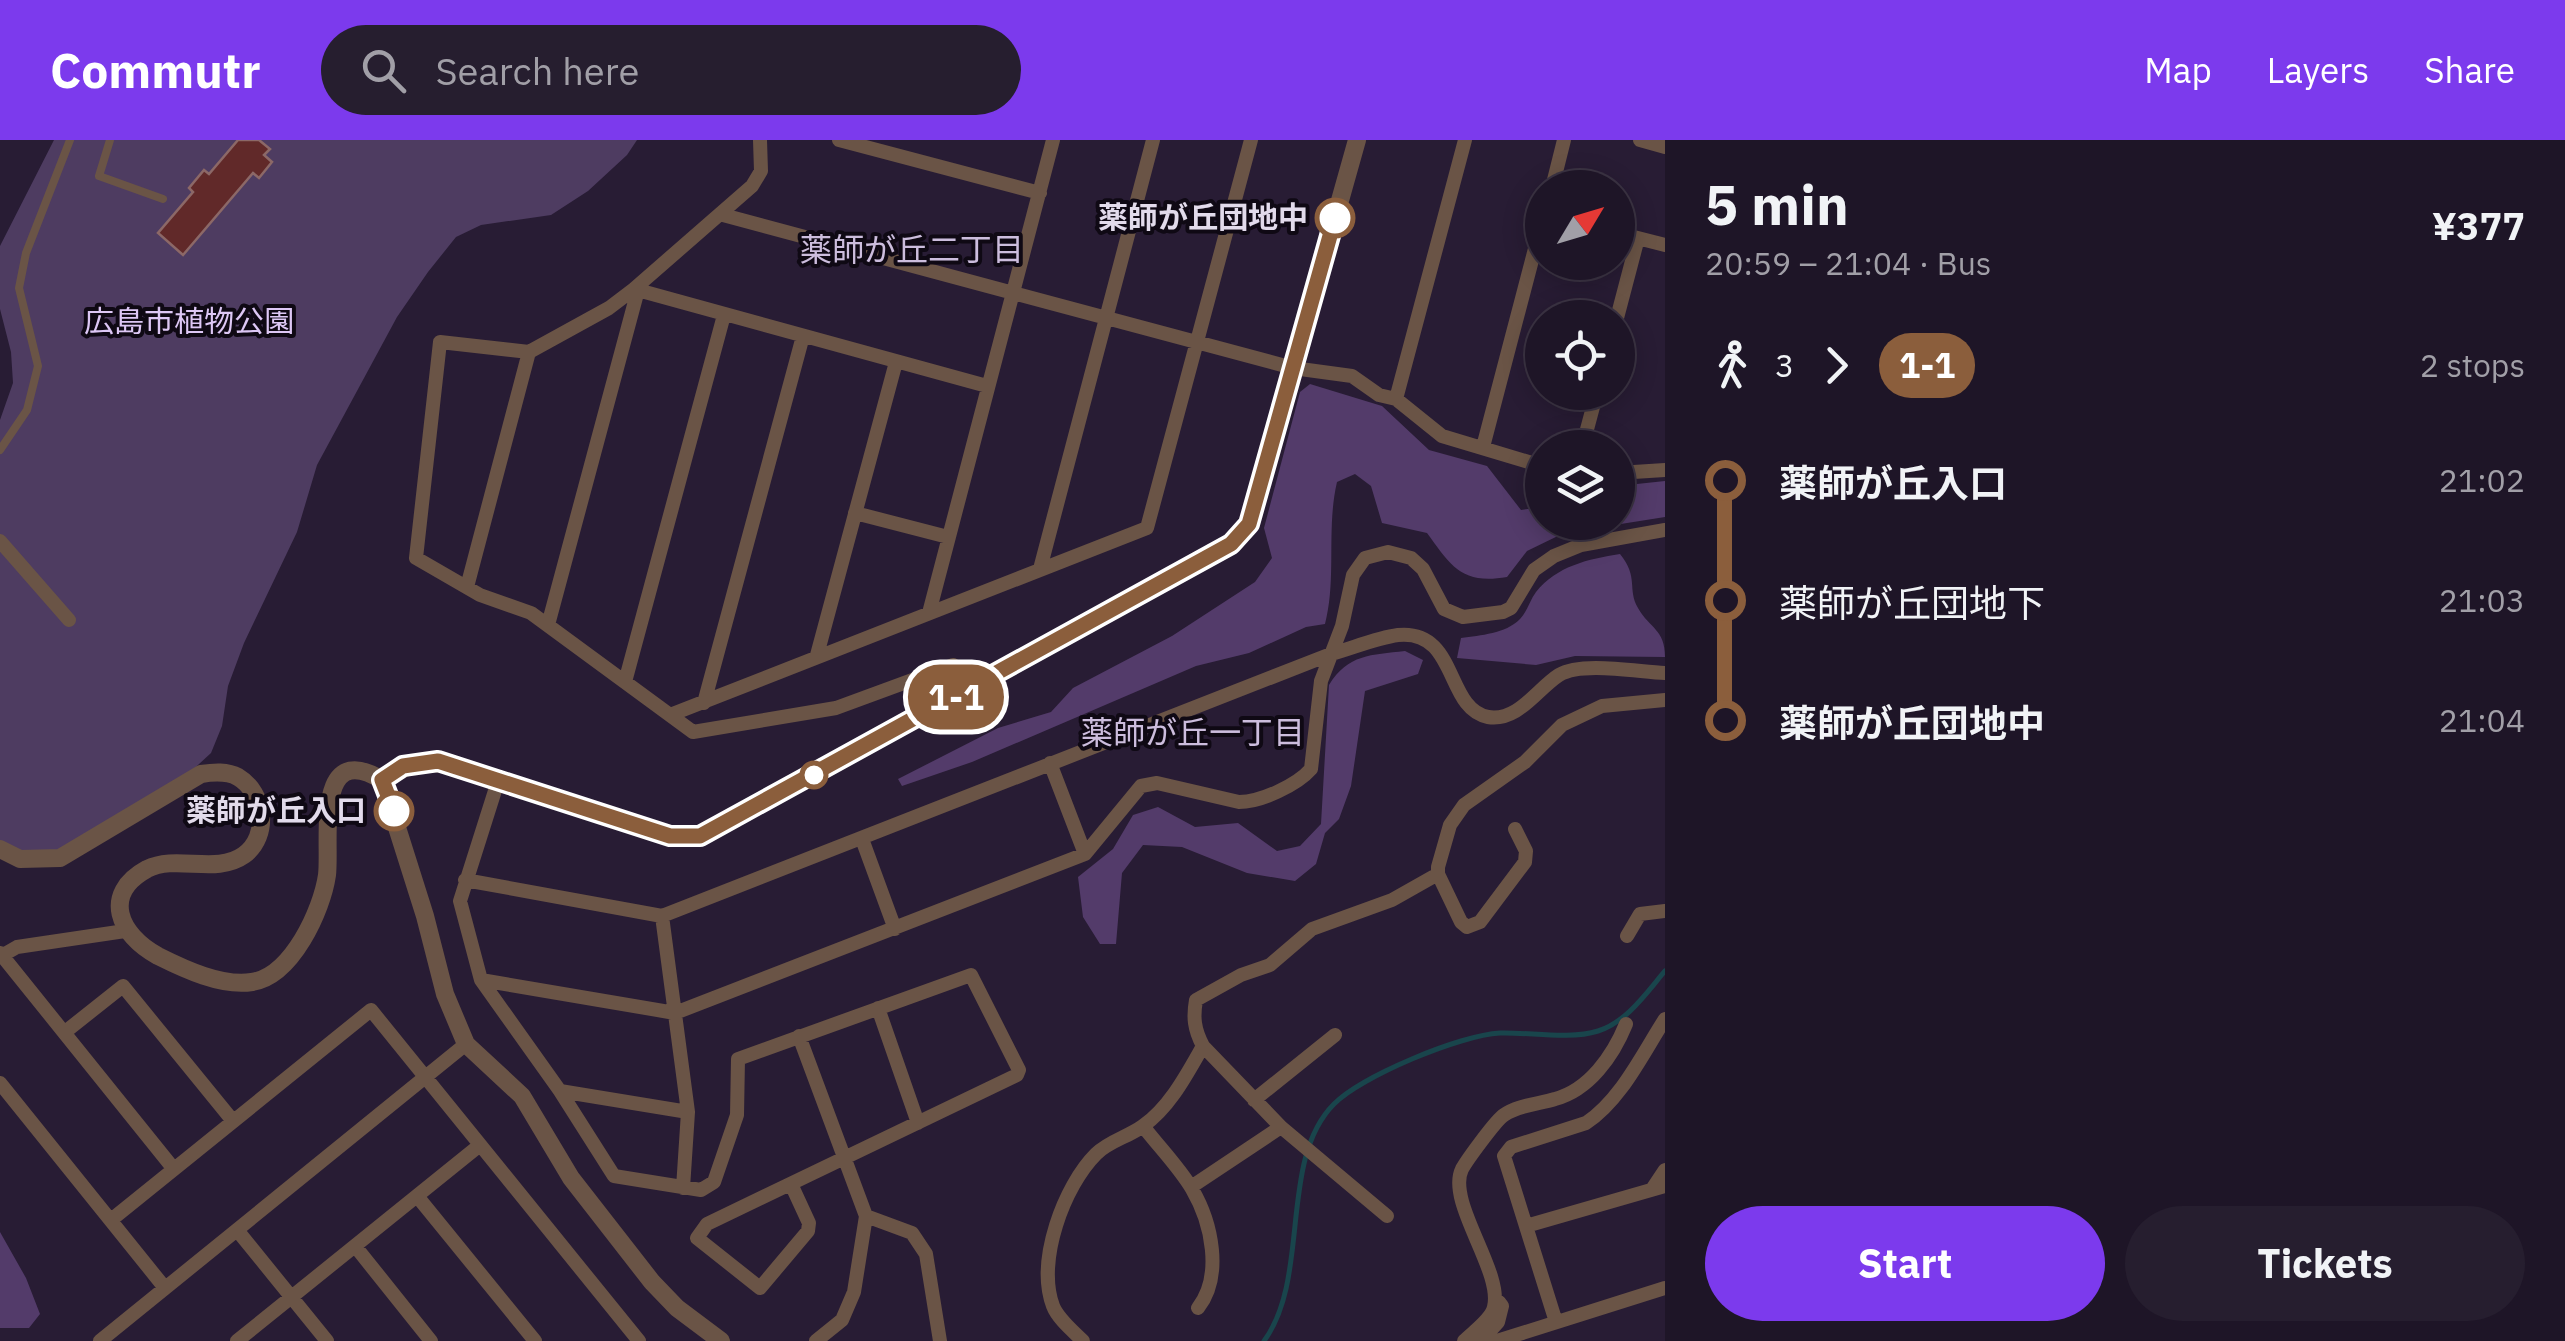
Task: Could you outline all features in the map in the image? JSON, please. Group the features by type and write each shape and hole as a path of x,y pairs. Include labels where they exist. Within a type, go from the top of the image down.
{"street":[{"path":"760,140 762,160 758,178 722,215 636,290 609,308 529,352 440,342 416,558 467,587 532,613 693,732 836,708 953,665 978,684"},
{"path":"838,140 1040,193"},
{"path":"929,613 1054,140"},
{"path":"1040,568 1152,140"},
{"path":"670,715 1147,528 1252,140"},
{"path":"382,780 403,766 438,761 670,836 700,836 1231,544 1249,524 1357,140"},
{"path":"1396,399 1465,140"},
{"path":"1556,170 1564,140"},
{"path":"1640,140 1665,146"},
{"path":"722,215 1293,368 1352,376 1378,395 1396,399 1434,433 1525,461"},
{"path":"1635,237 1665,246"},
{"path":"1622,300 1638,238"},
{"path":"1482,447 1527,280"},
{"path":"636,290 988,386"},
{"path":"548,626 636,290"},
{"path":"625,682 724,315"},
{"path":"704,703 803,336"},
{"path":"467,587 529,352"},
{"path":"817,656 896,362"},
{"path":"1635,472 1665,470"},
{"path":"855,513 948,537"},
{"path":"481,980 675,1013 1084,854 1141,786 1158,783 1246,802 1307,774 1313,762 1321,682 1342,626 1354,575 1360,562 1372,554 1396,552 1411,558 1423,569 1444,609 1463,617 1507,610 1517,602 1534,570 1554,556 1581,545 1665,530"},
{"path":"0,541 69,620"},
{"path":"465,880 662,916 1332,654 1398,636 1418,637 1442,655 1470,707 1490,717 1511,713 1559,675 1575,669 1665,673"},
{"path":"1515,828 1526,850 1524,862 1474,926 1467,927 1438,874 1450,825 1464,805 1525,762 1562,725 1602,706 1665,700"},
{"path":"1050,764 1084,854"},
{"path":"0,850 20,858 60,858 201,774 236,776 258,800 262,819 257,838 246,854 216,864 172,862 150,867 136,877 125,893 120,916 125,931 158,956 234,982 262,980 294,952 318,907 326,880 327,806 334,786 354,772 373,774 382,780 426,916 444,994 466,1044 522,1096 572,1178 652,1282 721,1341"},
{"path":"499,778 460,901 481,980 614,1176 701,1190 714,1182 737,1115 738,1060 971,974 1018,1070 1016,1076 706,1224 697,1238 760,1288 808,1231 809,1223 791,1184"},
{"path":"862,839 895,929"},
{"path":"1386,1216 1254,1100 1202,1046 1193,1019 1196,1000 1270,966 1312,928 1392,900 1438,874"},
{"path":"1626,936 1640,914 1665,911"},
{"path":"662,916 688,1112 683,1188"},
{"path":"125,931 16,947 2,954 173,1168"},
{"path":"66,1032 123,986 233,1121"},
{"path":"878,1008 918,1123"},
{"path":"111,1220 372,1010 638,1341"},
{"path":"1556,1322 1504,1156 1510,1147 1586,1123 1596,1116 1617,1092 1665,1018"},
{"path":"1464,1341 1494,1311 1494,1298 1487,1264 1476,1244 1460,1191 1463,1168 1502,1116 1559,1098 1591,1078 1626,1024"},
{"path":"1254,1100 1336,1035"},
{"path":"799,1036 866,1216 854,1292 842,1320 816,1341"},
{"path":"100,1341 466,1044"},
{"path":"1083,1341 1053,1306 1049,1282 1052,1235 1058,1216 1096,1154 1143,1126 1177,1090 1202,1046"},
{"path":"0,1082 165,1288"},
{"path":"560,1092 688,1112"},
{"path":"1143,1126 1191,1187 1210,1236 1210,1290 1198,1308"},
{"path":"1191,1187 1282,1127"},
{"path":"237,1341 480,1145"},
{"path":"1526,1226 1659,1187 1665,1170"},
{"path":"416,1196 535,1341"},
{"path":"866,1216 912,1233 926,1254 940,1341"},
{"path":"237,1230 328,1341"},
{"path":"354,1246 431,1341"},
{"path":"1497,1341 1665,1288"},
{"path":"1482,1341 1500,1318 1502,1306 1494,1298"}],"lane":[{"path":"0,450 27,410 38,366 20,288 26,253 70,140"},
{"path":"110,140 99,176 163,199"}],"green space":[{"name":"広島市植物公園","path":"54,140 637,140 627,155 588,191 551,215 481,225 456,237 428,272 397,317 317,465 297,532 228,686 222,726 211,753 186,776 55,852 25,853 0,841 0,420 13,383 11,352 0,309 0,246"}],"shaded area":[{"path":"1310,384 1382,406 1429,450 1487,466 1521,510 1525,509 1525,540 1550,540 1527,551 1507,577 1468,575 1451,564 1427,533 1382,523 1371,486 1355,474 1337,482 1325,624 1306,627 1249,653 1196,666 972,762 902,786 898,779 998,728 1051,712 1073,688 1172,636 1255,582 1272,558 1264,528 1300,392"},
{"path":"1665,481 1665,517 1635,522 1635,484"},
{"path":"1620,554 1629,569 1635,601 1660,635 1665,657 1575,656 1536,665 1457,658 1461,638 1492,633 1514,624 1536,592 1553,576 1585,561"},
{"path":"1405,651 1423,660 1418,674 1365,691 1351,786 1339,819 1325,833 1316,864 1295,881 1247,873 1182,847 1143,845 1122,873 1116,944 1100,944 1083,917 1078,877 1113,849 1133,815 1158,807 1195,827 1238,823 1277,851 1300,846 1321,824 1329,685 1352,662"},
{"path":"0,1232 26,1278 40,1314 29,1328 0,1328"}],"building":[{"path":"238,140 259,140 270,149 264,155 272,162 259,178 253,173 183,255 158,233 193,192 189,188 204,170 209,174"}],"waterway":[{"path":"1264,1341 1278,1315 1287,1285 1306,1156 1317,1128 1334,1104 1388,1070 1461,1041 1500,1033 1587,1034 1608,1027 1627,1014 1665,971"}],"bus line":[{"name":"1-1","path":"394,811 382,780 403,766 438,761 670,836 700,836 1231,544 1249,524 1335,218"}],"place":[{"name":"薬師が丘団地中","path":"1335,218"},
{"name":"薬師が丘入口","path":"394,811"}],"district":[{"name":"薬師が丘二丁目","path":"912,250"},
{"name":"薬師が丘一丁目","path":"1193,733"}]}
